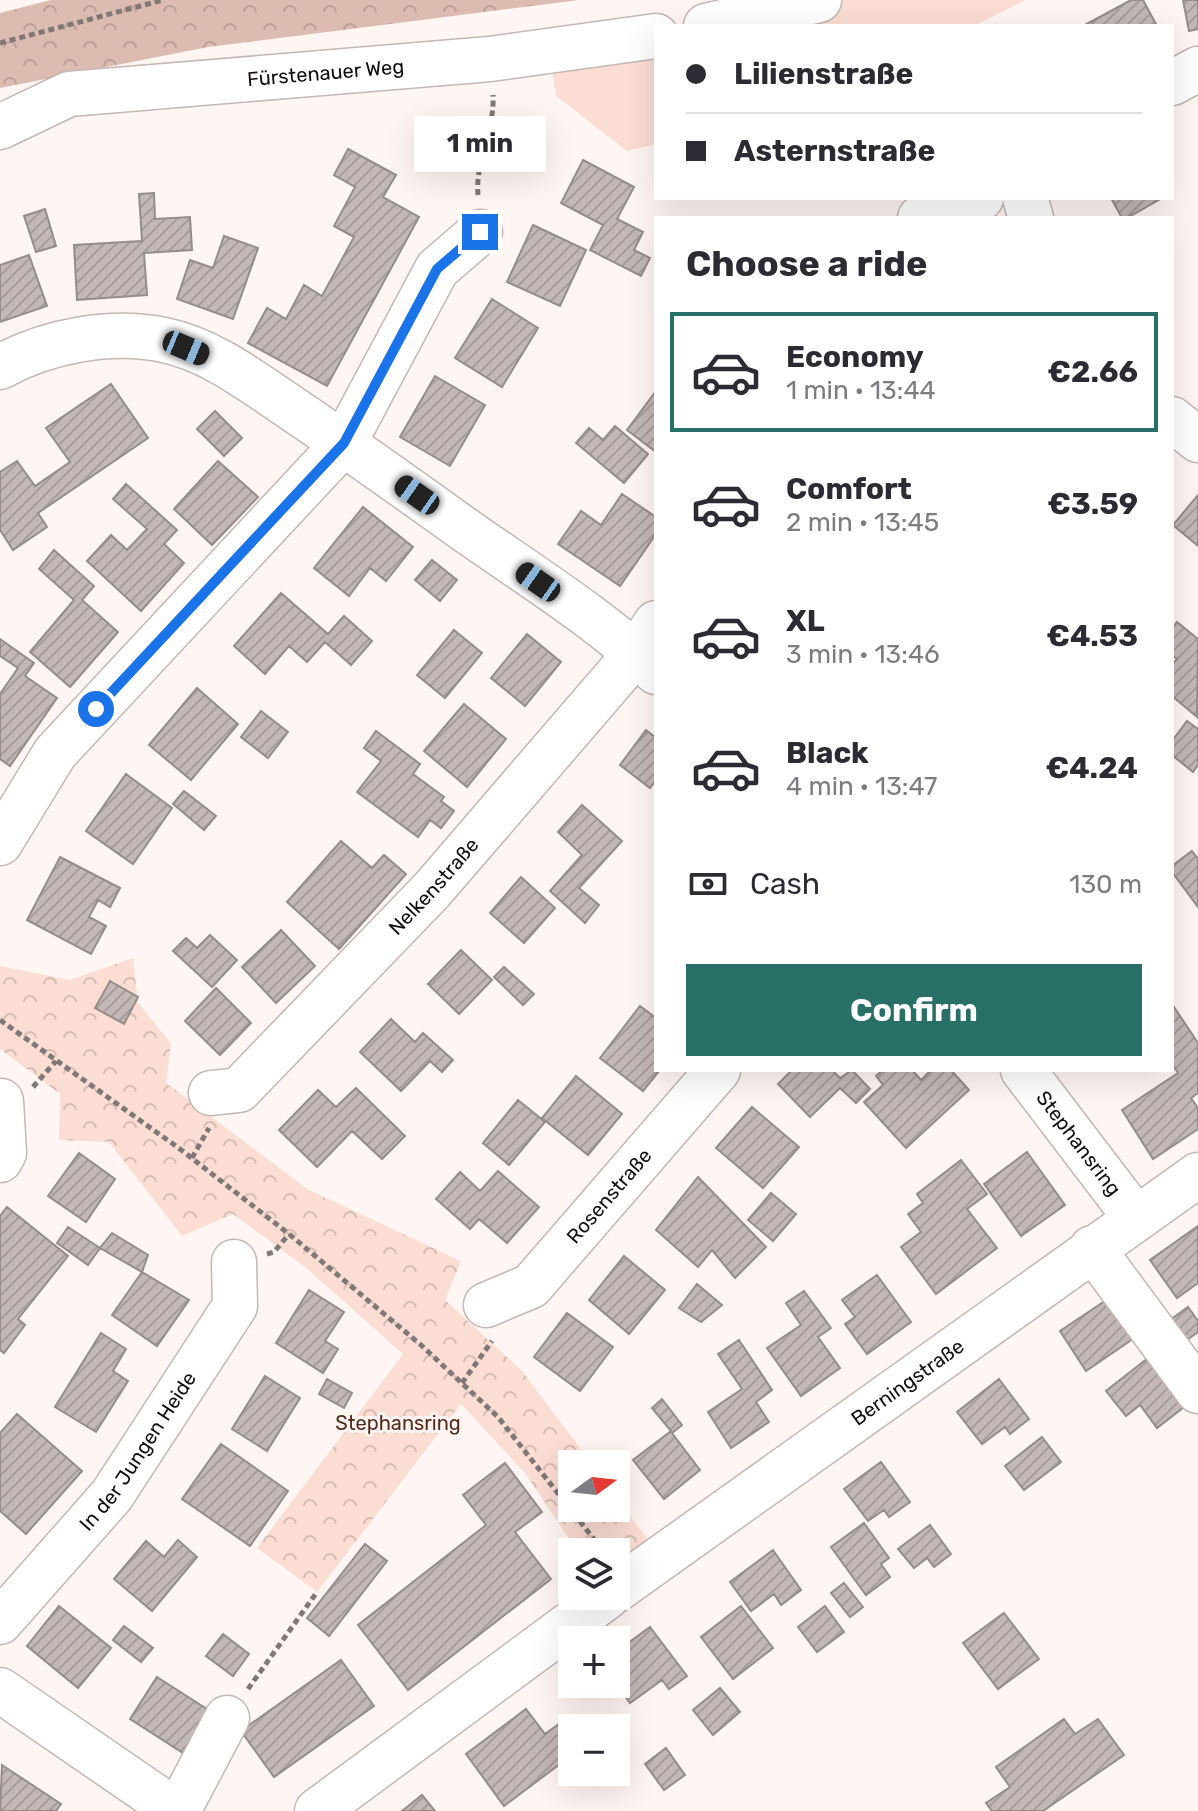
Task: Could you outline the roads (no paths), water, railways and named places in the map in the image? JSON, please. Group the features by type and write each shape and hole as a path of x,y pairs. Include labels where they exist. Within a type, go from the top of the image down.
{"street":[{"path":"715,24 819,0"},
{"name":"Fürstenauer Weg","path":"0,127 69,94 490,59 654,36"},
{"path":"1174,82 1198,69"},
{"path":"926,216 975,200"},
{"path":"0,843 55,753 344,443 437,269 480,232"},
{"path":"0,367 33,349 93,337 165,340 228,366 649,649"},
{"path":"1174,421 1198,440"},
{"name":"Nelkenstraße","path":"211,1093 239,1090 432,890 649,649"},
{"name":"Rosenstraße","path":"486,1305 531,1286 716,1072"},
{"name":"Stephansring","path":"1025,1072 1135,1217"},
{"path":"0,1160 4,1153 1,1101"},
{"name":"Berningstraße","path":"630,1580 1198,1175"},
{"path":"1092,1248 1198,1391"},
{"name":"In der Jungen Heide","path":"0,1622 112,1495 235,1306 234,1262"},
{"path":"317,1811 589,1610"},
{"path":"0,1690 177,1811 227,1718"}]}
